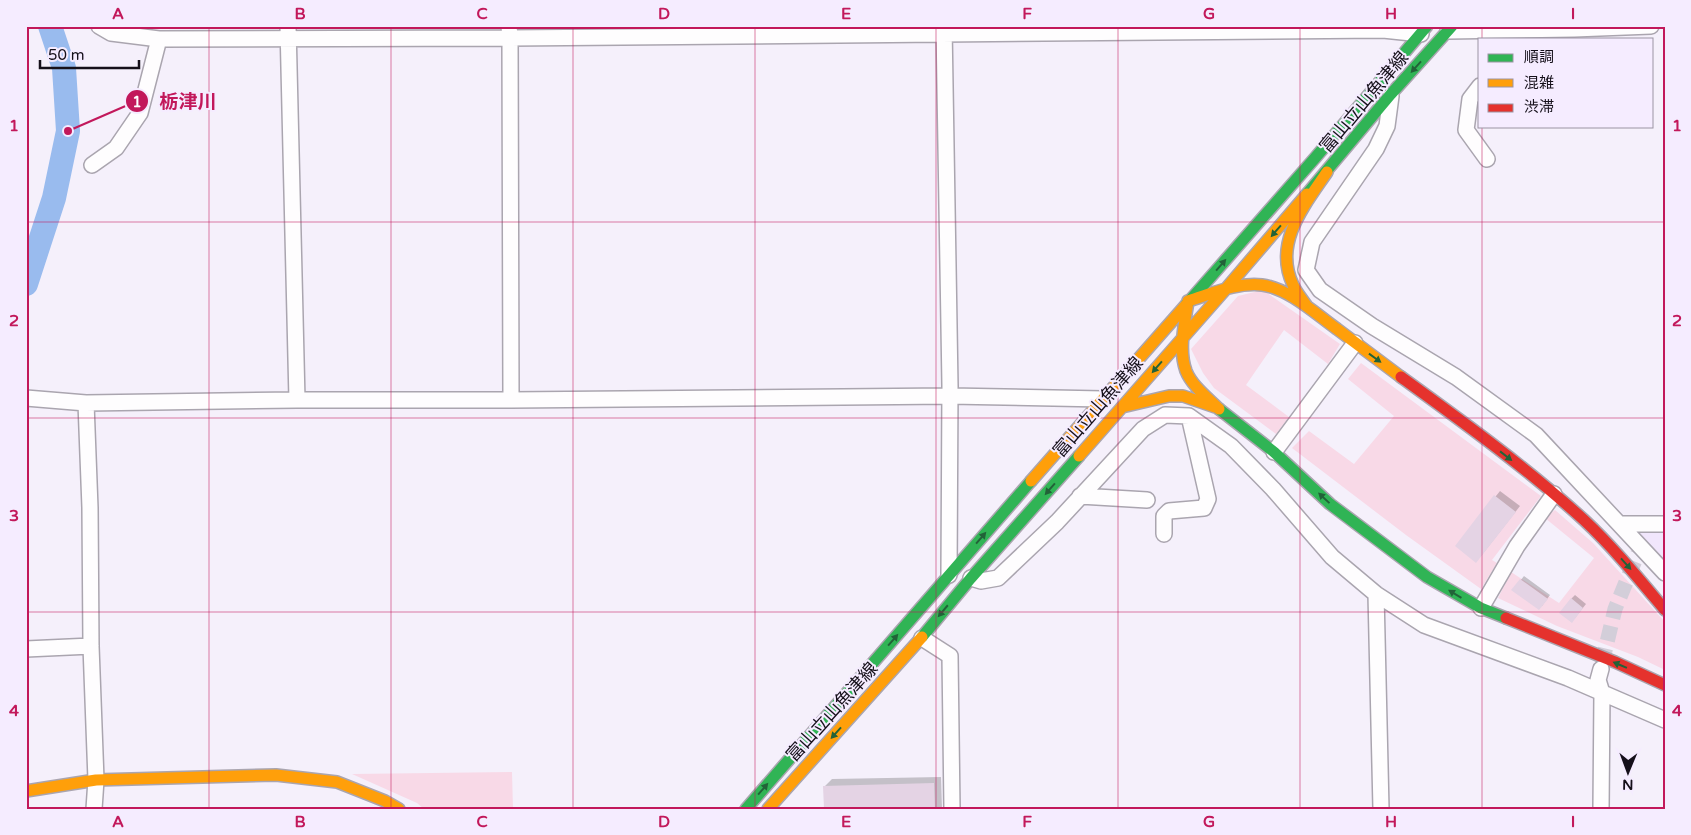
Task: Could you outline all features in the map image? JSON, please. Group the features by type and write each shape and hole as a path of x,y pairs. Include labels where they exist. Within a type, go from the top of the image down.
{"main road":[{"name":"富山立山魚津線","path":"768,809 922,638 971,578 1184,337 1327,172 1391,94 1450,28"},
{"name":"富山立山魚津線","path":"746,809 1188,301 1218,269 1424,30"},
{"path":"1308,308 1295,292 1289,278 1285,251 1291,231 1327,172"},
{"path":"1665,610 1609,545 1554,494 1473,430 1308,308 1285,294 1260,284 1248,284 1188,301 1182,350 1186,370 1200,391 1220,410 1274,452 1330,504 1427,577 1481,608 1615,662 1665,685"},
{"path":"1122,407 1169,396 1183,396 1220,410"},
{"path":"26,792 96,780 276,775 337,782 385,801 398,809"}],"street":[{"path":"99,26 111,33 159,39 288,33 1424,30"},
{"path":"1450,28 1517,34 1574,29 1651,26"},
{"path":"944,30 950,396 949,575"},
{"path":"509,32 511,400"},
{"path":"288,33 297,400"},
{"path":"92,164 116,148 140,112 159,39"},
{"path":"1478,89 1470,99 1466,130 1487,159"},
{"path":"1391,94 1387,126 1312,242 1306,270 1320,290 1372,326 1456,377 1536,436 1620,524 1640,550 1665,573"},
{"path":"1274,452 1355,343"},
{"path":"28,398 86,403 950,396 1103,399"},
{"path":"86,403 96,780 94,809"},
{"path":"971,578 981,581 998,578 1057,522 1143,429 1165,415 1189,416 1231,446 1273,489 1332,556 1376,594 1424,625 1568,678 1665,720"},
{"path":"1164,534 1164,516 1169,511 1204,508 1208,499 1189,416"},
{"path":"1481,608 1517,546 1554,494"},
{"path":"1080,496 1147,500"},
{"path":"1620,524 1665,524"},
{"path":"1376,594 1381,809"},
{"path":"922,638 950,656 952,809"},
{"path":"26,649 91,646"},
{"path":"1601,669 1598,680 1602,693 1601,809"}],"shaded area":[{"path":"1263,290 1340,344 1328,364 1284,330 1246,385 1289,417 1276,434 1214,388 1203,373 1191,349 1238,296"},
{"path":"1361,363 1541,496 1492,560 1497,563 1481,589 1406,535 1292,448 1309,431 1354,464 1394,416 1348,379"},
{"path":"1555,510 1593,543 1665,622 1665,670 1638,657 1557,626 1498,598 1511,572 1559,603 1594,558 1545,518"},
{"path":"1665,528 1665,565 1634,529"},
{"path":"512,772 513,809 424,809 417,803 352,774"}],"building":[{"path":"1494,495 1516,512 1476,563 1455,546"},
{"path":"1520,579 1548,599 1539,610 1511,590"},
{"path":"1571,598 1583,608 1572,623 1559,613"},
{"path":"934,783 935,809 824,809 823,786"}],"waterway":[{"path":"26,284 54,198 68,131 64,68 50,26"}],"tunnel":[{"path":"1602,663 1615,609 1638,553"}],"traffic: fast":[{"path":"1186,305 1315,158 1427,26"},
{"path":"1307,194 1391,94 1452,26"},
{"path":"1219,409 1274,452 1330,504 1427,577 1481,608 1506,618"},
{"path":"922,637 971,578 1079,456"},
{"path":"746,809 1031,481"}],"traffic: slow":[{"path":"1306,305 1294,288 1288,269 1287,254 1289,240 1301,212 1327,172"},
{"path":"1079,456 1307,194"},
{"path":"1219,409 1196,387 1186,371 1182,345 1188,301 1243,285 1272,287 1292,296 1401,377"},
{"path":"1031,481 1186,305"},
{"path":"1122,407 1169,396 1183,396 1215,407"},
{"path":"768,809 922,637"},
{"path":"26,791 96,780 276,775 337,782 385,801 399,809"}],"traffic: jam":[{"path":"1401,377 1494,446 1584,520 1626,564 1665,610"},
{"path":"1506,618 1615,662 1665,685"}],"place":[{"name":"栃津川","path":"68,131"}]}
